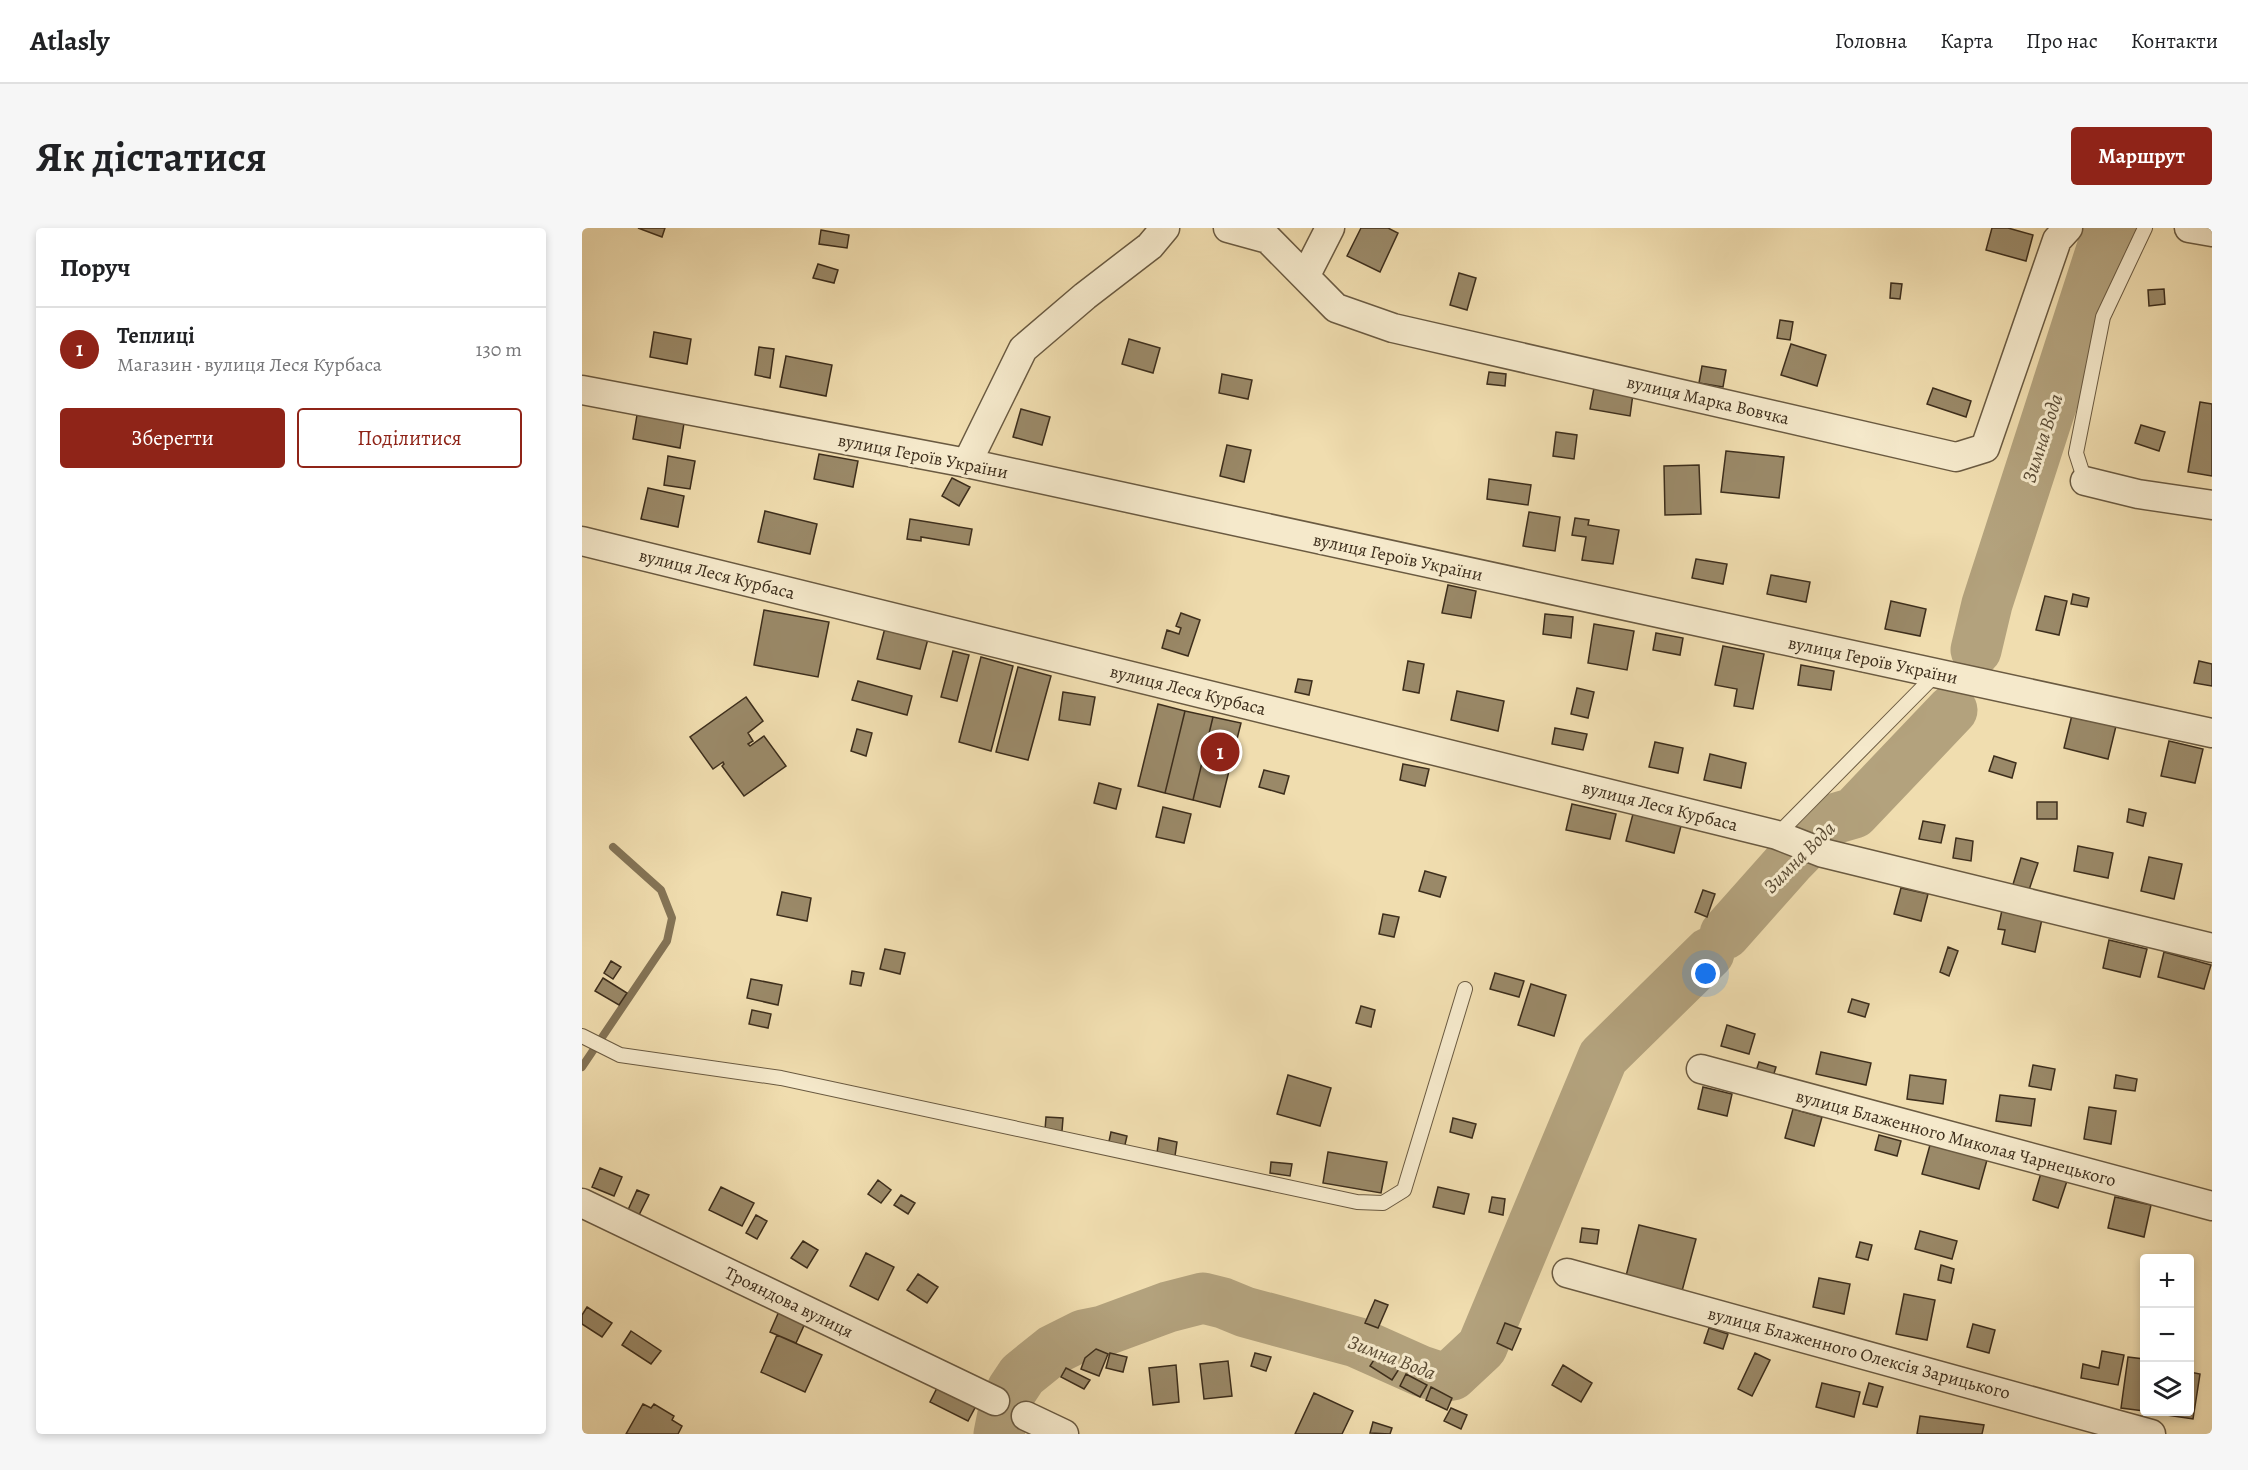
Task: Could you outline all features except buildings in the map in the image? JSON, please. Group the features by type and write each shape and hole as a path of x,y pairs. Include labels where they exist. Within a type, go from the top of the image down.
{"street":[{"path":"967,463 1023,349 1085,296 1150,246 1165,228"},
{"name":"вулиця Марка Вовчка","path":"1228,228 1268,239 1336,308 1393,328 1956,457 1985,448 2057,240 2068,228"},
{"path":"1306,275 1329,228"},
{"path":"2189,228 2212,232"},
{"name":"вулиця Героїв України","path":"582,390 967,463 2212,733"},
{"path":"2085,481 2138,494 2212,505"},
{"name":"вулиця Леся Курбаса","path":"582,541 1786,839 1823,853 2212,948"},
{"name":"вулиця Блаженного Миколая Чарнецького","path":"1701,1069 2212,1206"},
{"name":"Трояндова вулиця","path":"582,1203 1064,1434"},
{"name":"вулиця Блаженного Олексія Зарицького","path":"1567,1273 2151,1434"}],"lane":[{"path":"2085,481 2076,453 2103,317 2145,228"},
{"path":"1786,839 1936,674"},
{"path":"582,1036 620,1055 781,1078 1358,1202 1383,1203 1404,1190 1465,989"}],"waterway":[{"name":"Зимна Вода","path":"1976,650 1987,604 2104,242 2112,228"},
{"name":"Зимна Вода","path":"1725,934 1830,820 1854,813 1952,710"},
{"path":"582,1067 667,941 672,918 661,890 613,847"},
{"name":"Зимна Вода","path":"999,1434 1003,1414 1012,1390 1022,1375 1053,1350 1083,1335 1103,1331 1168,1307 1203,1298 1245,1312 1356,1342 1439,1377 1452,1375 1482,1347 1603,1057 1709,953"}],"place":[{"name":"Теплиці","path":"1220,752"}]}
